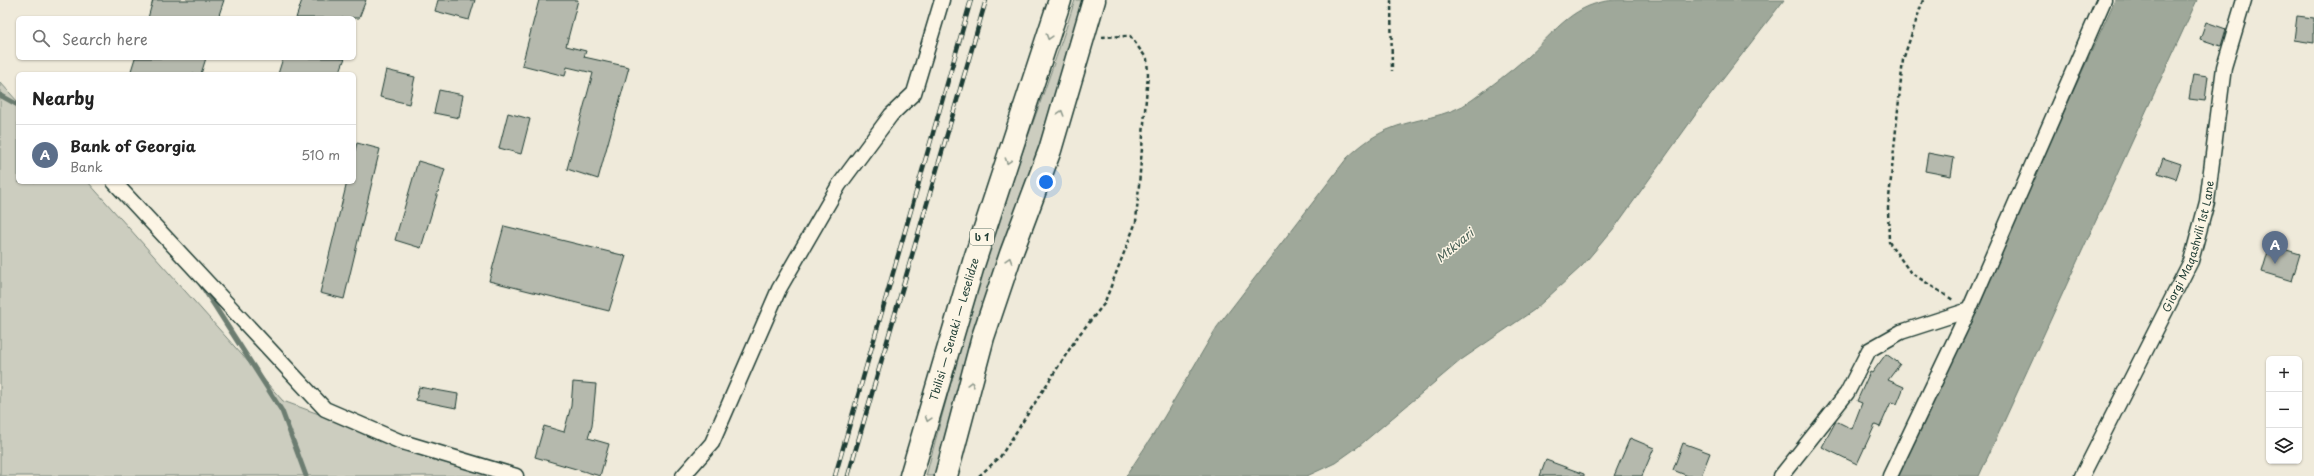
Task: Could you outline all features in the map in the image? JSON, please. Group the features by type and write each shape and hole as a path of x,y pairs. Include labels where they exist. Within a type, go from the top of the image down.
{"highway":[{"name":"Tbilisi — Senaki — Leselidze","path":"911,476 974,262 1060,0"},
{"path":"946,476 983,337 1011,254 1050,150 1094,0"}],"street":[{"path":"683,476 712,442 779,289 839,185 891,115 914,93 942,0"},
{"path":"1890,476 1969,310 2104,0"},
{"name":"Giorgi Maqashvili 1st Lane","path":"2082,476 2191,261 2207,202 2224,67 2244,0"},
{"path":"116,184 324,408 399,441 516,476"},
{"path":"1781,476 1847,393 1869,350 1901,332 1969,310"}],"path":[{"path":"1391,0 1392,71"},
{"path":"1923,0 1903,60 1888,208 1889,242 1910,272 1969,310"},
{"path":"979,476 1000,457 1078,336 1104,304 1136,222 1148,74 1147,59 1130,36 1084,38"}],"shaded area":[{"path":"1075,0 1083,0 940,476 926,476 986,259"},
{"path":"0,82 16,100 16,184 90,184 283,401 490,476 0,476"}],"water":[{"name":"Mtkvari","path":"1617,0 1784,0 1696,114 1615,227 1582,266 1534,310 1461,360 1359,446 1335,463 1307,476 1126,476 1157,429 1217,327 1347,158 1366,142 1387,130 1452,111 1463,106 1514,68 1567,19 1589,6"},
{"path":"2115,0 2197,0 1979,476 1897,476"}],"building":[{"path":"153,0 224,0 219,16 149,16"},
{"path":"302,0 366,0 359,18 356,18 356,16 297,16"},
{"path":"438,0 475,0 469,20 435,11"},
{"path":"539,0 578,0 566,46 586,51 584,57 629,67 598,179 567,169 593,73 567,67 565,76 522,65"},
{"path":"2297,16 2314,18 2314,43 2294,40"},
{"path":"2206,22 2226,29 2221,46 2200,39"},
{"path":"134,60 205,60 202,72 131,72"},
{"path":"282,60 344,60 340,72 279,72"},
{"path":"386,70 415,77 409,104 380,97"},
{"path":"2193,74 2208,76 2205,101 2189,99"},
{"path":"439,90 463,95 459,118 434,113"},
{"path":"508,113 530,119 521,154 499,148"},
{"path":"357,143 380,149 344,299 320,293 347,184 356,184"},
{"path":"1928,153 1954,158 1951,176 1925,171"},
{"path":"2163,158 2181,164 2176,179 2158,173"},
{"path":"418,161 445,169 421,248 395,240"},
{"path":"504,226 626,256 609,311 489,281"},
{"path":"2270,245 2300,254 2292,281 2262,272"},
{"path":"1886,354 1900,364 1888,380 1904,387 1897,404 1891,402 1880,427 1875,425 1857,464 1822,447 1836,421 1852,429 1862,403 1857,401 1870,372 1872,373"},
{"path":"573,382 596,384 592,426 588,438 609,444 600,476 535,457 544,426 564,432 571,406"},
{"path":"419,387 458,394 456,408 416,400"},
{"path":"1630,438 1654,448 1642,476 1614,476"},
{"path":"1683,443 1710,453 1701,476 1688,476 1673,470"},
{"path":"1546,460 1584,474 1584,476 1540,476"}],"waterway":[{"path":"0,95 16,104"},
{"path":"200,283 282,411 306,476"}],"railway":[{"path":"835,476 971,0"},
{"path":"848,476 986,0"}],"place":[{"name":"Bank of Georgia","path":"2275,264"}]}
